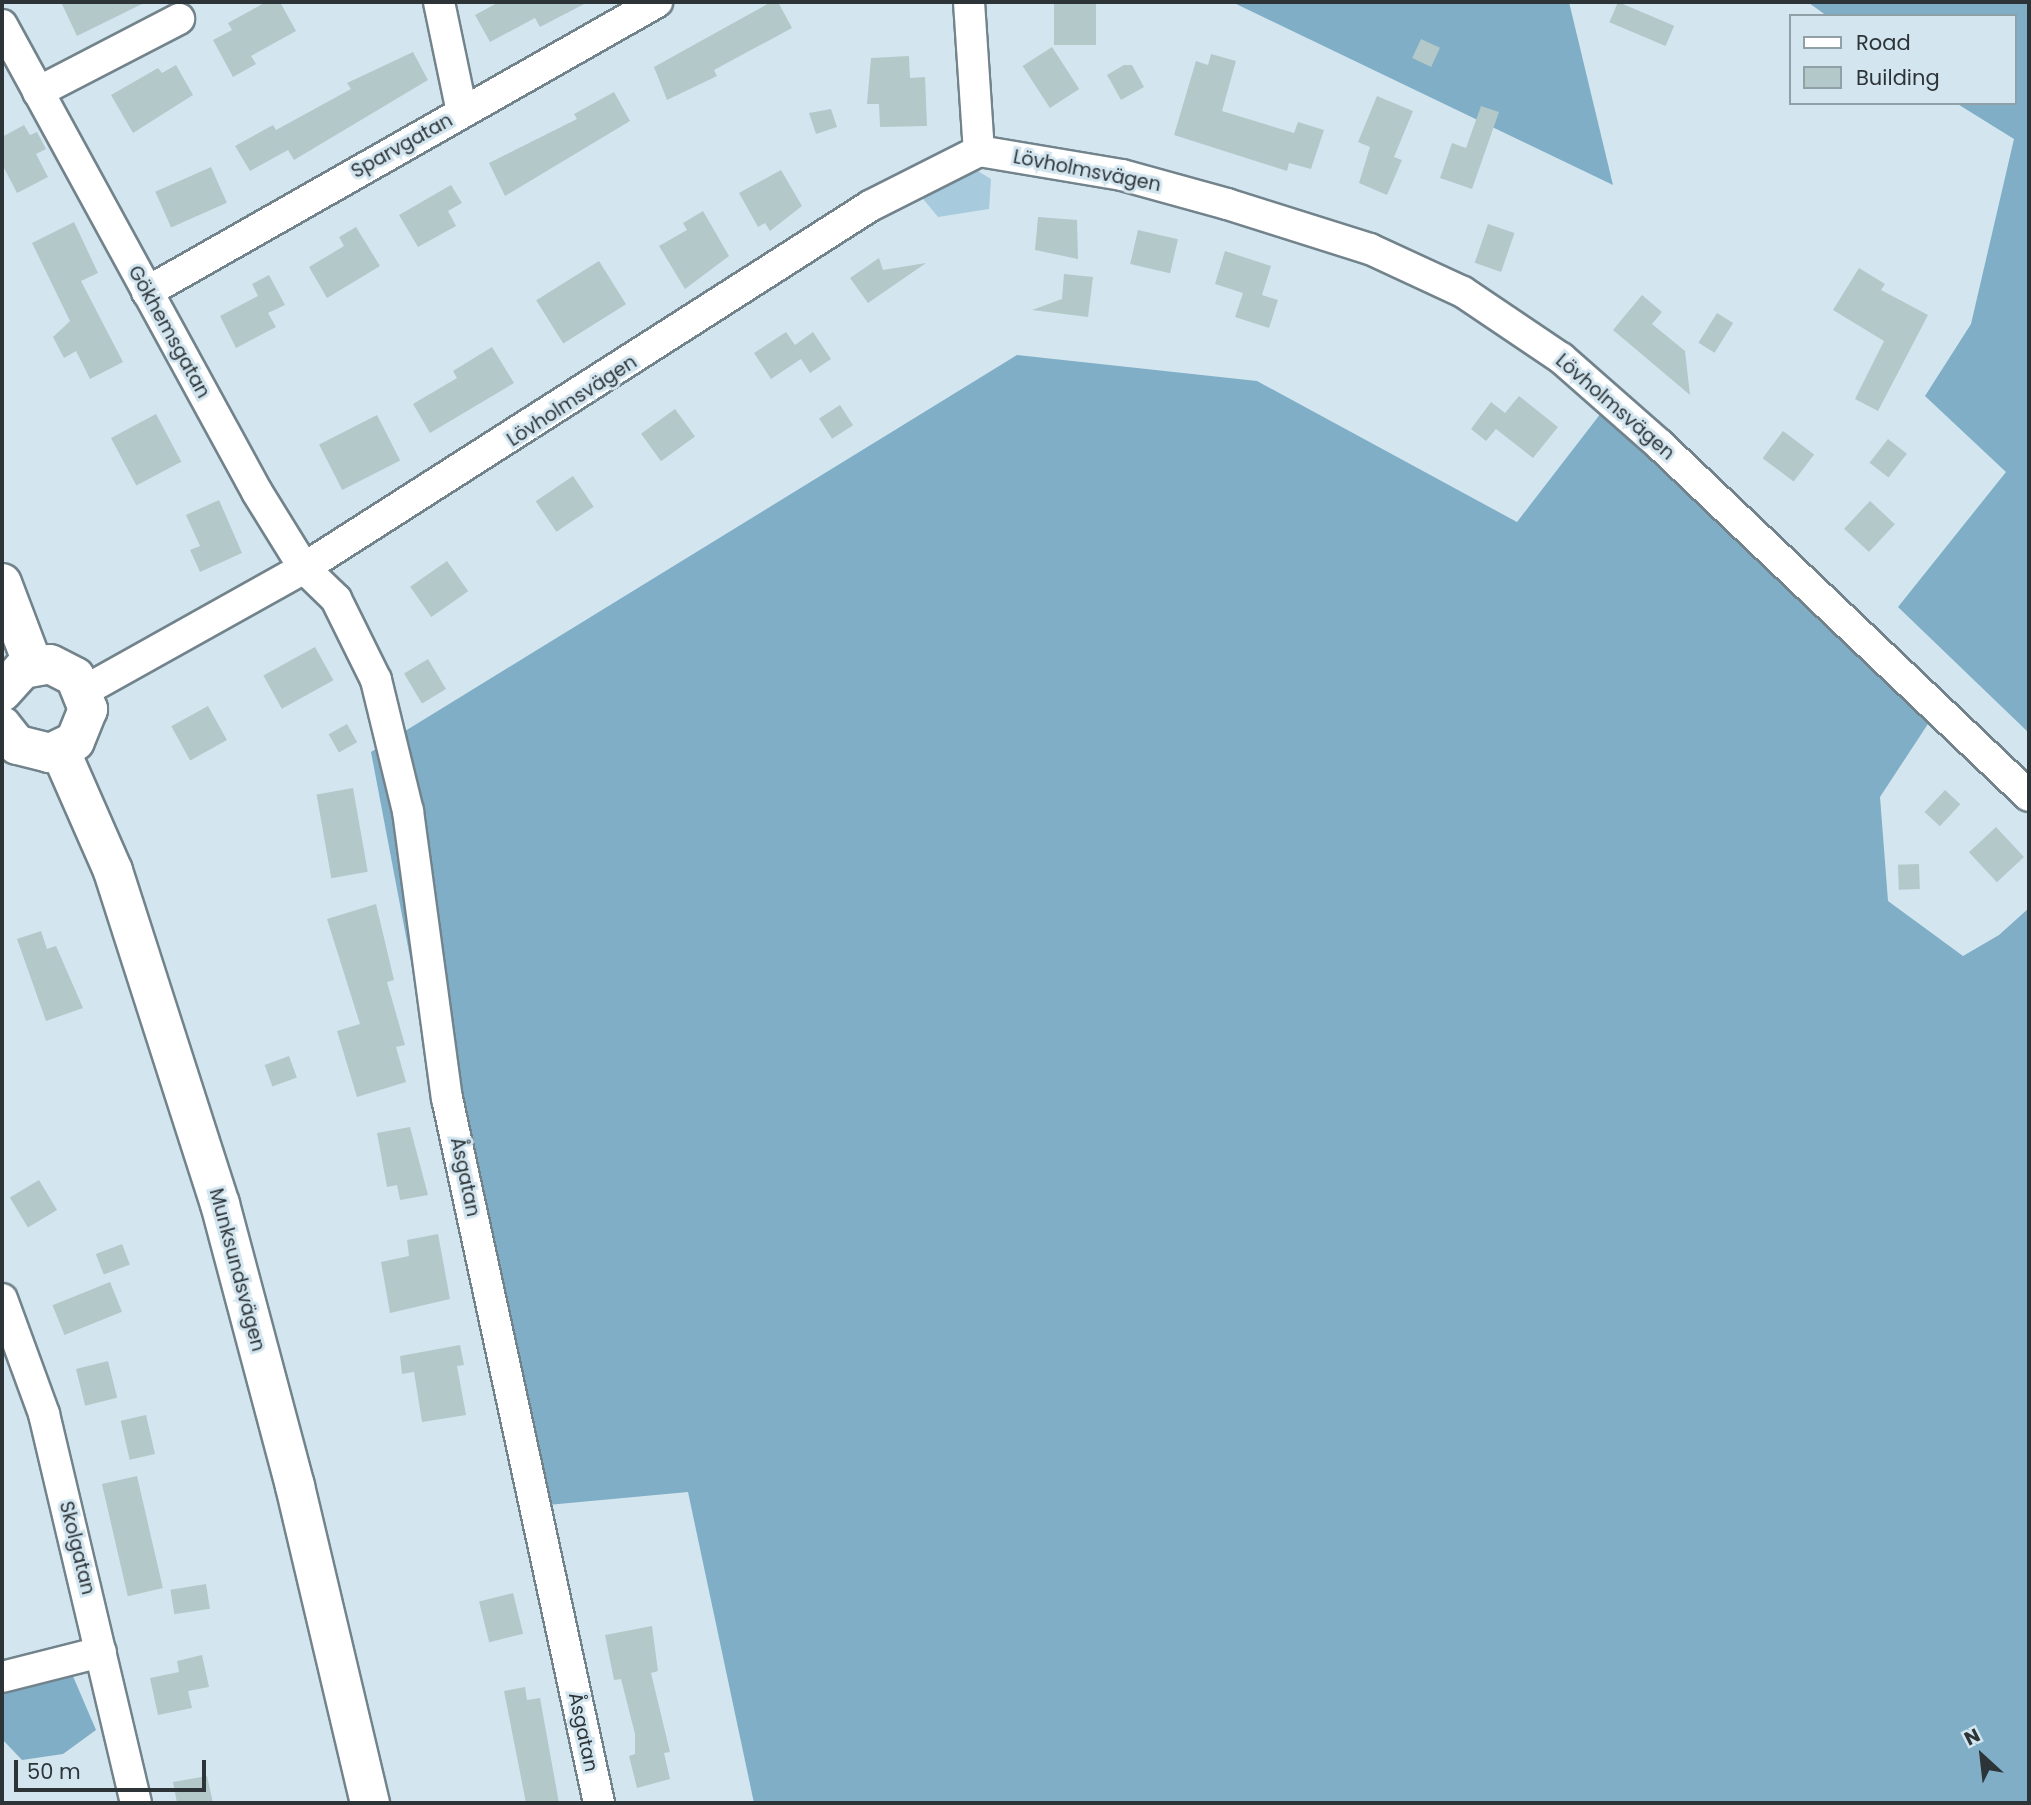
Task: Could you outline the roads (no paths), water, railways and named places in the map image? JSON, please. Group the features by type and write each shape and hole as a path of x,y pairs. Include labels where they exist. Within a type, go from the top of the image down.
{"street":[{"path":"439,2 463,112"},
{"name":"Sparvgatan","path":"147,292 657,2"},
{"path":"969,2 979,151"},
{"path":"38,92 179,19"},
{"name":"Gökhemsgatan","path":"2,25 147,292 304,568"},
{"name":"Lövholmsvägen","path":"84,691 304,568 870,206 979,151 1122,175 1227,204 1370,249 1463,292 1561,358 1660,445 2029,796"},
{"name":"Åsgatan","path":"304,568 336,599 371,669 387,715 408,811 447,1098 599,1803"},
{"path":"2,583 33,665"},
{"path":"2,692 11,677 33,665 63,668 84,691 88,709 83,729 60,750 29,751 3,730"},
{"name":"Munksundsvägen","path":"60,750 113,871 220,1204 295,1486 370,1803"},
{"name":"Skolgatan","path":"2,1299 44,1414 136,1803"},
{"path":"2,1677 102,1652"}]}
